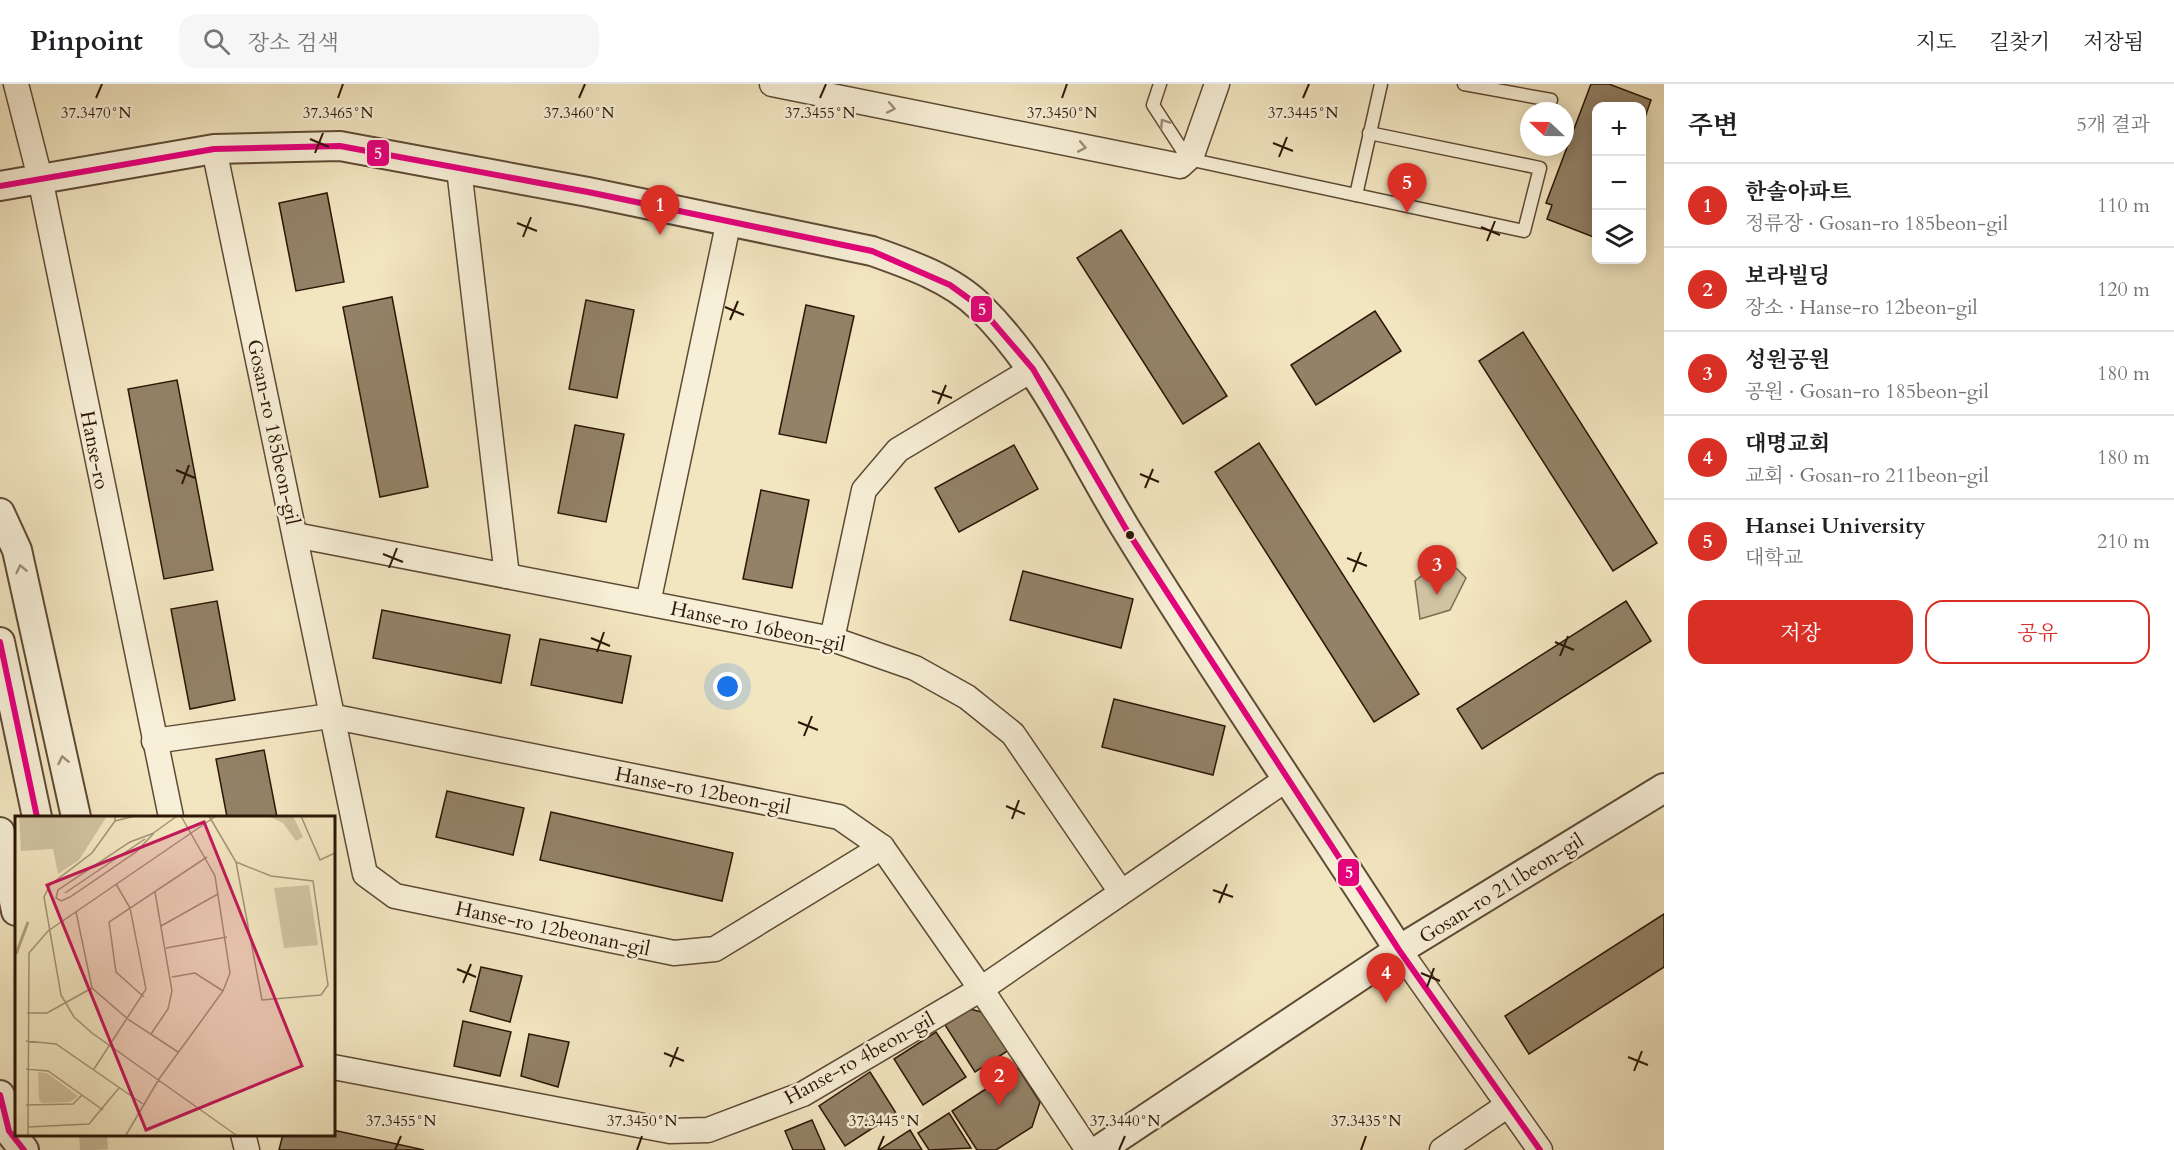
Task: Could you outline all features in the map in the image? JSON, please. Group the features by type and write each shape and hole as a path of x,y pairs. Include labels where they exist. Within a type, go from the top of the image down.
{"street":[{"name":"Hanse-ro","path":"16,84 40,178 171,816"},
{"path":"772,84 1180,166 1192,154 1217,84"},
{"path":"0,186 214,149 340,146 729,220 872,252 904,262 950,285 979,306 1033,369 1126,529 1399,951 1540,1150"},
{"name":"Gosan-ro 185beon-gil","path":"214,149 295,535 330,716"},
{"path":"459,169 507,576"},
{"path":"648,603 729,220"},
{"path":"832,639 864,490 898,450 1033,369"},
{"path":"0,513 17,550 76,816"},
{"name":"Hanse-ro 16beon-gil","path":"295,535 832,639 915,668 967,698 1013,734 1121,892"},
{"path":"0,642 37,816"},
{"name":"Hanse-ro 12beon-gil","path":"154,741 330,716 839,817 882,847 981,989 1088,1150"},
{"name":"Hanse-ro 12beonan-gil","path":"330,716 365,874 395,896 674,953 715,949 882,847"},
{"name":"Hanse-ro 4beon-gil","path":"334,1067 709,1140 803,1094 981,989 1288,778"},
{"name":"Gosan-ro 211beon-gil","path":"1099,1150 1399,951 1664,788"},
{"path":"0,832 15,906"},
{"path":"0,1095 9,1131 24,1150"},
{"path":"1442,1150 1508,1105"},
{"path":"243,1135 247,1150"}],"lane":[{"path":"1160,84 1153,105 1188,159 1524,231 1540,168 1369,133"},
{"path":"1356,195 1381,84"},
{"path":"1464,84 1551,100"}],"shaded area":[{"path":"1445,557 1466,578 1450,610 1420,619 1415,581"}],"building":[{"path":"1591,84 1609,84 1651,100 1646,114 1646,102 1592,102 1592,236 1547,219 1552,205 1546,203 1564,156 1574,156 1574,129"},
{"path":"327,193 344,282 296,291 279,203"},
{"path":"1121,230 1227,396 1183,424 1077,258"},
{"path":"392,297 428,487 380,497 343,307"},
{"path":"586,300 634,310 617,398 569,389"},
{"path":"806,305 854,316 826,443 779,434"},
{"path":"1375,311 1401,351 1316,405 1291,365"},
{"path":"1523,332 1657,543 1613,571 1479,361"},
{"path":"177,380 213,570 164,579 128,389"},
{"path":"575,425 624,434 606,522 558,513"},
{"path":"1259,443 1419,694 1374,722 1215,472"},
{"path":"1014,445 1038,489 959,532 935,488"},
{"path":"761,490 809,500 792,588 743,579"},
{"path":"1023,571 1133,599 1121,648 1010,620"},
{"path":"217,601 235,700 190,709 171,609"},
{"path":"1626,601 1651,641 1482,749 1457,709"},
{"path":"382,610 510,635 501,683 373,658"},
{"path":"540,639 631,656 622,703 531,685"},
{"path":"1114,699 1225,726 1213,775 1102,747"},
{"path":"264,750 277,816 227,816 216,759"},
{"path":"447,791 524,808 513,855 436,837"},
{"path":"551,812 733,853 722,901 540,860"},
{"path":"1664,914 1664,967 1529,1054 1505,1016"},
{"path":"481,967 522,976 510,1022 470,1011"},
{"path":"970,1009 985,1013 1009,1050 975,1072 945,1025"},
{"path":"463,1021 511,1032 500,1076 454,1066"},
{"path":"936,1032 966,1077 923,1105 894,1059"},
{"path":"529,1034 569,1042 558,1087 521,1076"},
{"path":"1018,1068 1040,1102 1032,1127 996,1150 977,1150 952,1111"},
{"path":"870,1072 896,1113 845,1146 819,1106"},
{"path":"949,1113 971,1148 929,1150 918,1133"},
{"path":"812,1120 825,1150 793,1150 785,1131"},
{"path":"334,1130 424,1150 279,1150 283,1135 334,1135"},
{"path":"910,1130 922,1150 879,1150"}],"tunnel":[{"path":"93,1135 94,1150"}],"transit line":[{"name":"5","path":"0,186 214,149 340,146 588,192 872,251 950,285 979,306 1033,369 1126,529 1399,950 1540,1150"},
{"name":"5","path":"0,642 37,816"},
{"name":"5","path":"0,1095 9,1131 24,1150"}],"place":[{"name":"Hansei University","path":"1407,213"},
{"name":"한솔아파트","path":"660,235"},
{"name":"성원공원","path":"1437,595"},
{"name":"대명교회","path":"1386,1003"},
{"name":"보라빌딩","path":"999,1106"}]}
